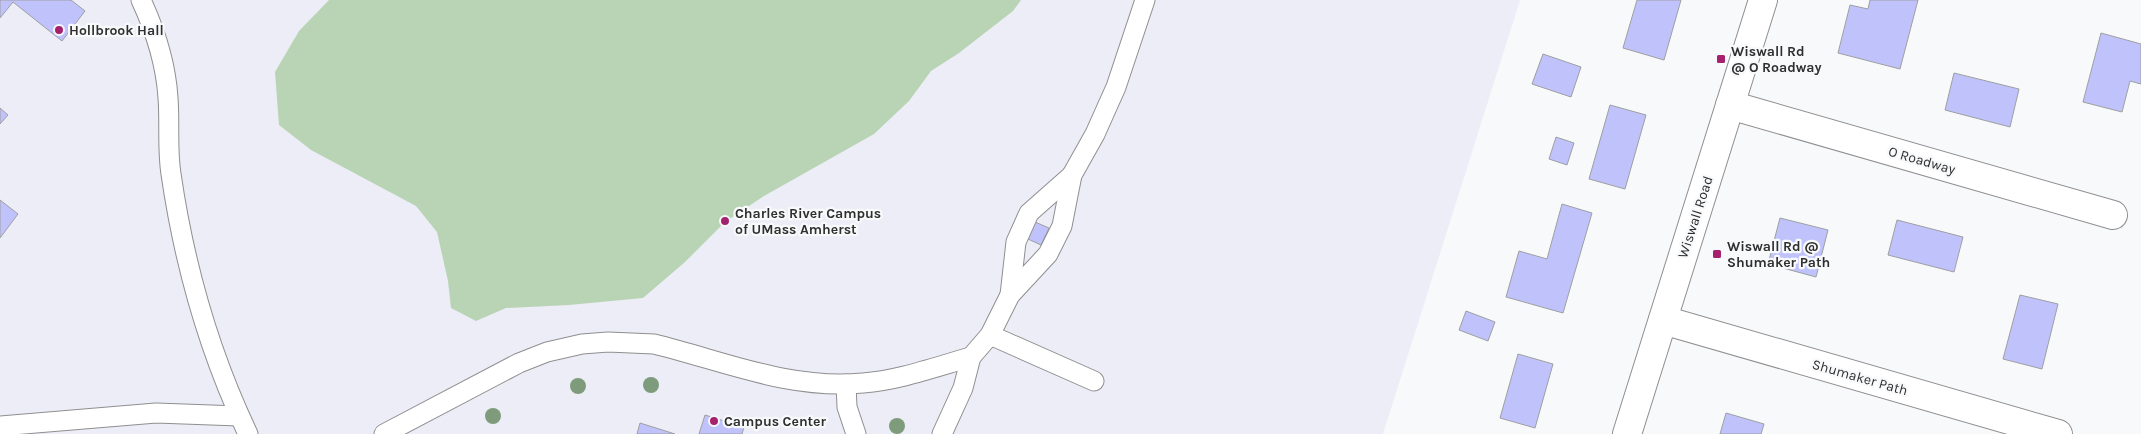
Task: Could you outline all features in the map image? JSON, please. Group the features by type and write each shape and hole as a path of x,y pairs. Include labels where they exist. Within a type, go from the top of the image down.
{"street":[{"name":"Wiswall Road","path":"1627,434 1763,0"},
{"name":"O Roadway","path":"1730,105 2113,215"},
{"name":"Shumaker Path","path":"1663,320 2058,434"}],"lane":[{"path":"141,0 148,14 164,67 168,96 170,171 187,264 214,350 248,434"},
{"path":"942,434 963,388 971,358 990,335 1010,295 1048,254 1062,226 1072,175 1095,134 1116,87 1145,0"},
{"path":"1010,295 1016,242 1029,213 1072,175"},
{"path":"990,335 1094,381"},
{"path":"384,434 519,363 547,352 582,344 633,342 654,344 786,380 846,384 901,377 971,358"},
{"path":"846,384 847,407 856,434"},
{"path":"0,426 156,414 240,416"}],"shaded area":[{"name":"Charles River Campus of UMass Amherst","path":"0,0 1520,0 1383,434 0,434"}],"green space":[{"path":"329,0 1021,0 1013,11 959,53 931,71 909,101 874,134 764,196 725,222 685,262 643,298 569,305 506,308 476,321 451,308 448,281 437,232 416,206 311,150 279,125 275,72 299,31"}],"building":[{"name":"Hollbrook Hall","path":"0,0 71,0 85,11 62,41 13,2 0,18"},
{"path":"1637,0 1681,0 1664,60 1623,48"},
{"path":"1870,0 1918,0 1900,69 1838,53 1850,5 1868,9"},
{"path":"2101,33 2141,44 2141,84 2130,81 2122,112 2083,102"},
{"path":"1543,54 1581,67 1571,97 1532,84"},
{"path":"1954,73 2019,89 2010,127 1945,110"},
{"path":"1610,105 1646,115 1625,189 1589,179"},
{"path":"0,108 8,115 0,124"},
{"path":"1556,137 1574,143 1567,165 1549,159"},
{"path":"0,200 18,214 0,238"},
{"path":"1562,204 1592,213 1563,313 1506,297 1519,251 1547,259"},
{"path":"1780,218 1828,230 1816,277 1768,264"},
{"path":"1897,220 1963,237 1954,272 1888,255"},
{"path":"1035,222 1049,228 1041,245 1028,239"},
{"path":"2020,295 2058,304 2042,369 2003,359"},
{"path":"1466,311 1495,322 1488,341 1459,330"},
{"path":"1518,354 1553,364 1535,428 1500,418"},
{"path":"1726,413 1764,424 1761,434 1720,434"},
{"name":"Campus Center","path":"705,415 744,427 742,434 699,434"},
{"path":"640,423 675,434 637,434"}],"place":[{"name":"Hollbrook Hall","path":"59,30"},
{"name":"Wiswall Rd @ O Roadway","path":"1721,59"},
{"name":"Charles River Campus of UMass Amherst","path":"725,221"},
{"name":"Wiswall Rd @ Shumaker Path","path":"1717,254"},
{"name":"Campus Center","path":"714,421"}]}
